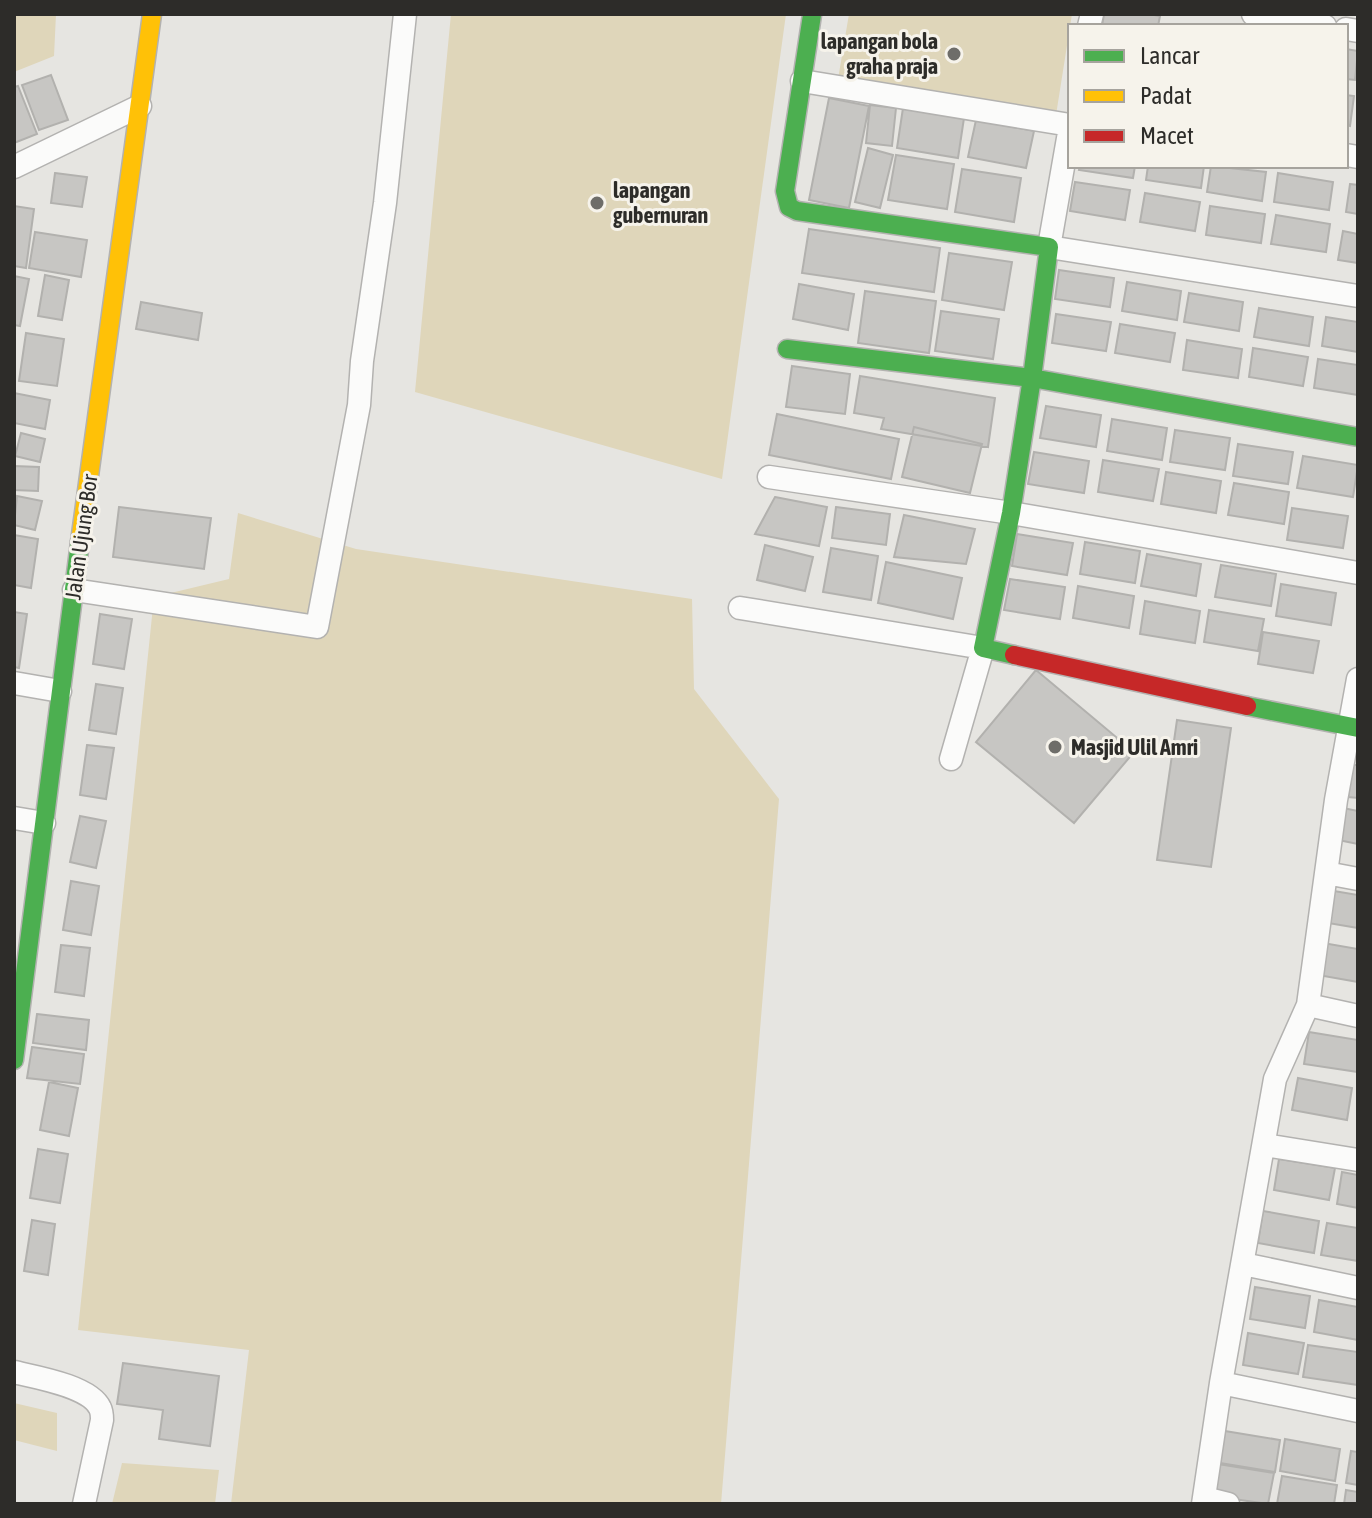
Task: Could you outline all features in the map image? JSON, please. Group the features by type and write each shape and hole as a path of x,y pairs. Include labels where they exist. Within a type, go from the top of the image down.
{"street":[{"name":"Jalan Ujung Bor","path":"14,1060 21,949 44,823 152,14"},
{"path":"74,590 317,627 359,405 405,14"},
{"path":"1253,14 1313,24"},
{"path":"812,15 785,191 789,207 797,211 1358,296"},
{"path":"802,81 1068,126"},
{"path":"14,167 140,106"},
{"path":"951,759 983,648 1011,513 1068,138"},
{"path":"787,349 1032,378 1358,437"},
{"path":"769,477 1011,513 1358,573"},
{"path":"740,608 983,648 1198,697 1354,728"},
{"path":"1228,1504 1204,1501 1221,1383 1275,1079 1308,1005 1326,873 1354,728 1358,679"},
{"path":"14,683 60,691"},
{"path":"14,818 44,823"},
{"path":"1326,873 1358,879"},
{"path":"1308,1005 1358,1016"},
{"path":"1265,1145 1358,1160"},
{"path":"1243,1264 1358,1288"},
{"path":"14,1372 79,1391 100,1407 102,1420 84,1504"},
{"path":"1221,1383 1358,1411"}],"shaded area":[{"path":"14,14 56,14 54,56 14,72"},
{"name":"lapangan gubernuran","path":"451,14 786,14 722,479 415,392"},
{"name":"lapangan bola graha praja","path":"849,14 1072,14 1056,115 838,79"},
{"path":"238,513 356,549 692,599 694,689 779,799 721,1504 231,1504 249,1350 78,1330 154,597 229,579"},
{"path":"14,1403 57,1413 57,1451 14,1440"},
{"path":"122,1463 219,1470 215,1504 112,1504"}],"building":[{"path":"1104,14 1160,16 1158,24 1102,24"},
{"path":"1348,49 1358,51 1355,80 1348,79"},
{"path":"51,75 68,120 39,130 22,85"},
{"path":"18,86 37,134 14,143 14,87"},
{"path":"1348,95 1354,96 1348,126"},
{"path":"829,98 869,106 849,208 809,200"},
{"path":"870,105 896,108 892,146 866,143"},
{"path":"903,108 964,118 958,158 897,148"},
{"path":"976,120 1034,131 1026,168 968,157"},
{"path":"868,148 893,155 880,208 855,202"},
{"path":"896,155 954,164 947,209 888,200"},
{"path":"1080,168 1135,168 1133,178"},
{"path":"1148,168 1204,168 1201,188 1146,180"},
{"path":"1211,168 1266,172 1262,201 1207,192"},
{"path":"962,169 1021,178 1014,222 955,212"},
{"path":"55,173 87,177 82,207 51,203"},
{"path":"1278,173 1333,182 1329,210 1274,202"},
{"path":"1075,182 1130,190 1125,220 1070,211"},
{"path":"1350,184 1358,185 1358,214 1346,212"},
{"path":"1145,193 1200,202 1195,231 1140,222"},
{"path":"14,206 34,209 26,268 14,266"},
{"path":"1210,206 1265,214 1261,243 1206,235"},
{"path":"1276,215 1330,224 1326,252 1271,244"},
{"path":"809,229 940,248 934,292 802,273"},
{"path":"1343,231 1358,234 1358,263 1338,260"},
{"path":"35,232 87,240 81,277 29,268"},
{"path":"949,253 1012,262 1004,310 942,300"},
{"path":"1059,270 1114,278 1110,307 1055,299"},
{"path":"45,275 69,280 62,320 38,316"},
{"path":"14,276 29,279 20,326 14,325"},
{"path":"1127,282 1181,291 1177,320 1122,311"},
{"path":"799,284 854,294 848,330 793,319"},
{"path":"865,291 936,301 929,353 858,343"},
{"path":"1189,293 1243,302 1239,331 1184,322"},
{"path":"141,302 202,313 198,340 136,329"},
{"path":"1259,308 1313,317 1309,346 1254,337"},
{"path":"941,311 999,319 993,359 935,351"},
{"path":"1056,314 1111,322 1106,351 1052,343"},
{"path":"1326,317 1358,322 1358,352 1322,346"},
{"path":"1120,324 1175,333 1170,362 1115,353"},
{"path":"26,333 64,339 57,386 19,381"},
{"path":"1187,340 1242,349 1238,378 1183,370"},
{"path":"1253,348 1308,357 1303,386 1249,377"},
{"path":"1318,359 1358,365 1358,395 1314,388"},
{"path":"792,366 850,374 845,414 786,407"},
{"path":"860,376 995,398 988,447 881,429 884,418 854,413"},
{"path":"14,393 50,400 45,429 14,423"},
{"path":"1046,406 1101,415 1096,447 1040,438"},
{"path":"777,414 899,439 891,479 769,455"},
{"path":"1112,419 1167,428 1162,460 1107,451"},
{"path":"914,427 982,444 970,493 902,477"},
{"path":"1175,430 1230,438 1225,470 1170,462"},
{"path":"21,433 45,439 40,462 15,456"},
{"path":"1238,444 1293,452 1288,484 1233,476"},
{"path":"1034,452 1089,461 1084,493 1028,484"},
{"path":"1303,456 1358,465 1353,497 1297,488"},
{"path":"1103,460 1159,469 1153,501 1098,492"},
{"path":"14,466 39,467 38,491 14,490"},
{"path":"1166,472 1221,481 1216,513 1161,504"},
{"path":"1234,483 1289,492 1284,524 1228,515"},
{"path":"17,496 42,501 35,530 14,525"},
{"path":"775,497 827,507 819,546 755,534"},
{"path":"119,507 211,518 204,569 113,557"},
{"path":"836,507 890,514 886,545 832,538"},
{"path":"1292,508 1348,516 1343,548 1287,540"},
{"path":"904,515 975,529 966,564 894,557"},
{"path":"1017,534 1073,543 1067,575 1012,566"},
{"path":"14,535 38,539 31,588 14,585"},
{"path":"1085,542 1140,551 1135,583 1080,574"},
{"path":"765,545 813,557 805,591 757,580"},
{"path":"831,548 878,556 871,600 823,592"},
{"path":"1147,554 1201,564 1196,596 1141,586"},
{"path":"886,562 962,578 953,619 878,603"},
{"path":"1221,565 1276,574 1271,606 1215,597"},
{"path":"1010,579 1065,587 1060,619 1004,610"},
{"path":"1281,584 1336,593 1331,625 1276,616"},
{"path":"1078,586 1134,596 1129,628 1073,618"},
{"path":"1145,601 1200,611 1195,643 1140,634"},
{"path":"1209,610 1264,619 1258,651 1204,642"},
{"path":"14,612 27,614 19,668 14,667"},
{"path":"100,614 132,619 124,669 93,664"},
{"path":"1263,632 1319,641 1313,673 1258,664"},
{"name":"Masjid Ulil Amri","path":"1036,670 1134,752 1074,823 976,742"},
{"path":"96,684 123,688 116,734 89,730"},
{"path":"1177,720 1231,728 1211,867 1157,860"},
{"path":"87,745 114,748 106,799 80,795"},
{"path":"1353,765 1358,765 1358,798 1348,797"},
{"path":"1343,808 1358,811 1358,844 1338,840"},
{"path":"80,816 106,821 96,868 70,862"},
{"path":"71,881 99,886 91,935 63,930"},
{"path":"1334,891 1358,895 1358,928 1328,923"},
{"path":"1323,943 1358,949 1358,982 1318,975"},
{"path":"61,945 90,948 84,996 55,992"},
{"path":"37,1014 89,1020 86,1050 33,1043"},
{"path":"1309,1032 1358,1040 1358,1072 1304,1064"},
{"path":"32,1047 84,1054 80,1084 27,1078"},
{"path":"1298,1078 1352,1088 1347,1120 1292,1110"},
{"path":"49,1082 78,1088 69,1136 40,1130"},
{"path":"38,1149 68,1154 60,1203 30,1198"},
{"path":"1279,1159 1335,1168 1329,1200 1274,1190"},
{"path":"1342,1172 1358,1175 1358,1208 1337,1204"},
{"path":"1263,1211 1319,1221 1314,1253 1258,1243"},
{"path":"32,1220 55,1224 48,1275 24,1271"},
{"path":"1327,1223 1358,1228 1358,1261 1321,1255"},
{"path":"1255,1287 1310,1296 1305,1328 1250,1319"},
{"path":"1319,1300 1358,1307 1358,1340 1314,1332"},
{"path":"1248,1333 1304,1343 1298,1374 1243,1365"},
{"path":"1308,1345 1358,1352 1358,1385 1303,1377"},
{"path":"123,1363 219,1376 210,1446 159,1439 163,1410 117,1404"},
{"path":"1225,1431 1280,1440 1275,1472 1220,1463"},
{"path":"1285,1439 1340,1449 1335,1481 1280,1471"},
{"path":"1351,1451 1358,1452 1358,1485 1346,1483"},
{"path":"1218,1464 1274,1473 1268,1504 1213,1496"},
{"path":"1282,1476 1337,1485 1334,1504 1277,1504"},
{"path":"1346,1490 1358,1492 1358,1504 1344,1504"}],"traffic: fast":[{"path":"812,15 785,191 789,207 797,211 1049,247 1032,378 1358,437"},
{"path":"787,349 1032,378 1011,513 983,648 1014,655"},
{"path":"14,1060 80,542"},
{"path":"1247,706 1358,728"}],"traffic: slow":[{"path":"80,542 152,14"}],"traffic: jam":[{"path":"1014,655 1247,706"}],"place":[{"name":"lapangan bola graha praja","path":"954,54"},
{"name":"lapangan gubernuran","path":"597,203"},
{"name":"Masjid Ulil Amri","path":"1055,747"}]}
